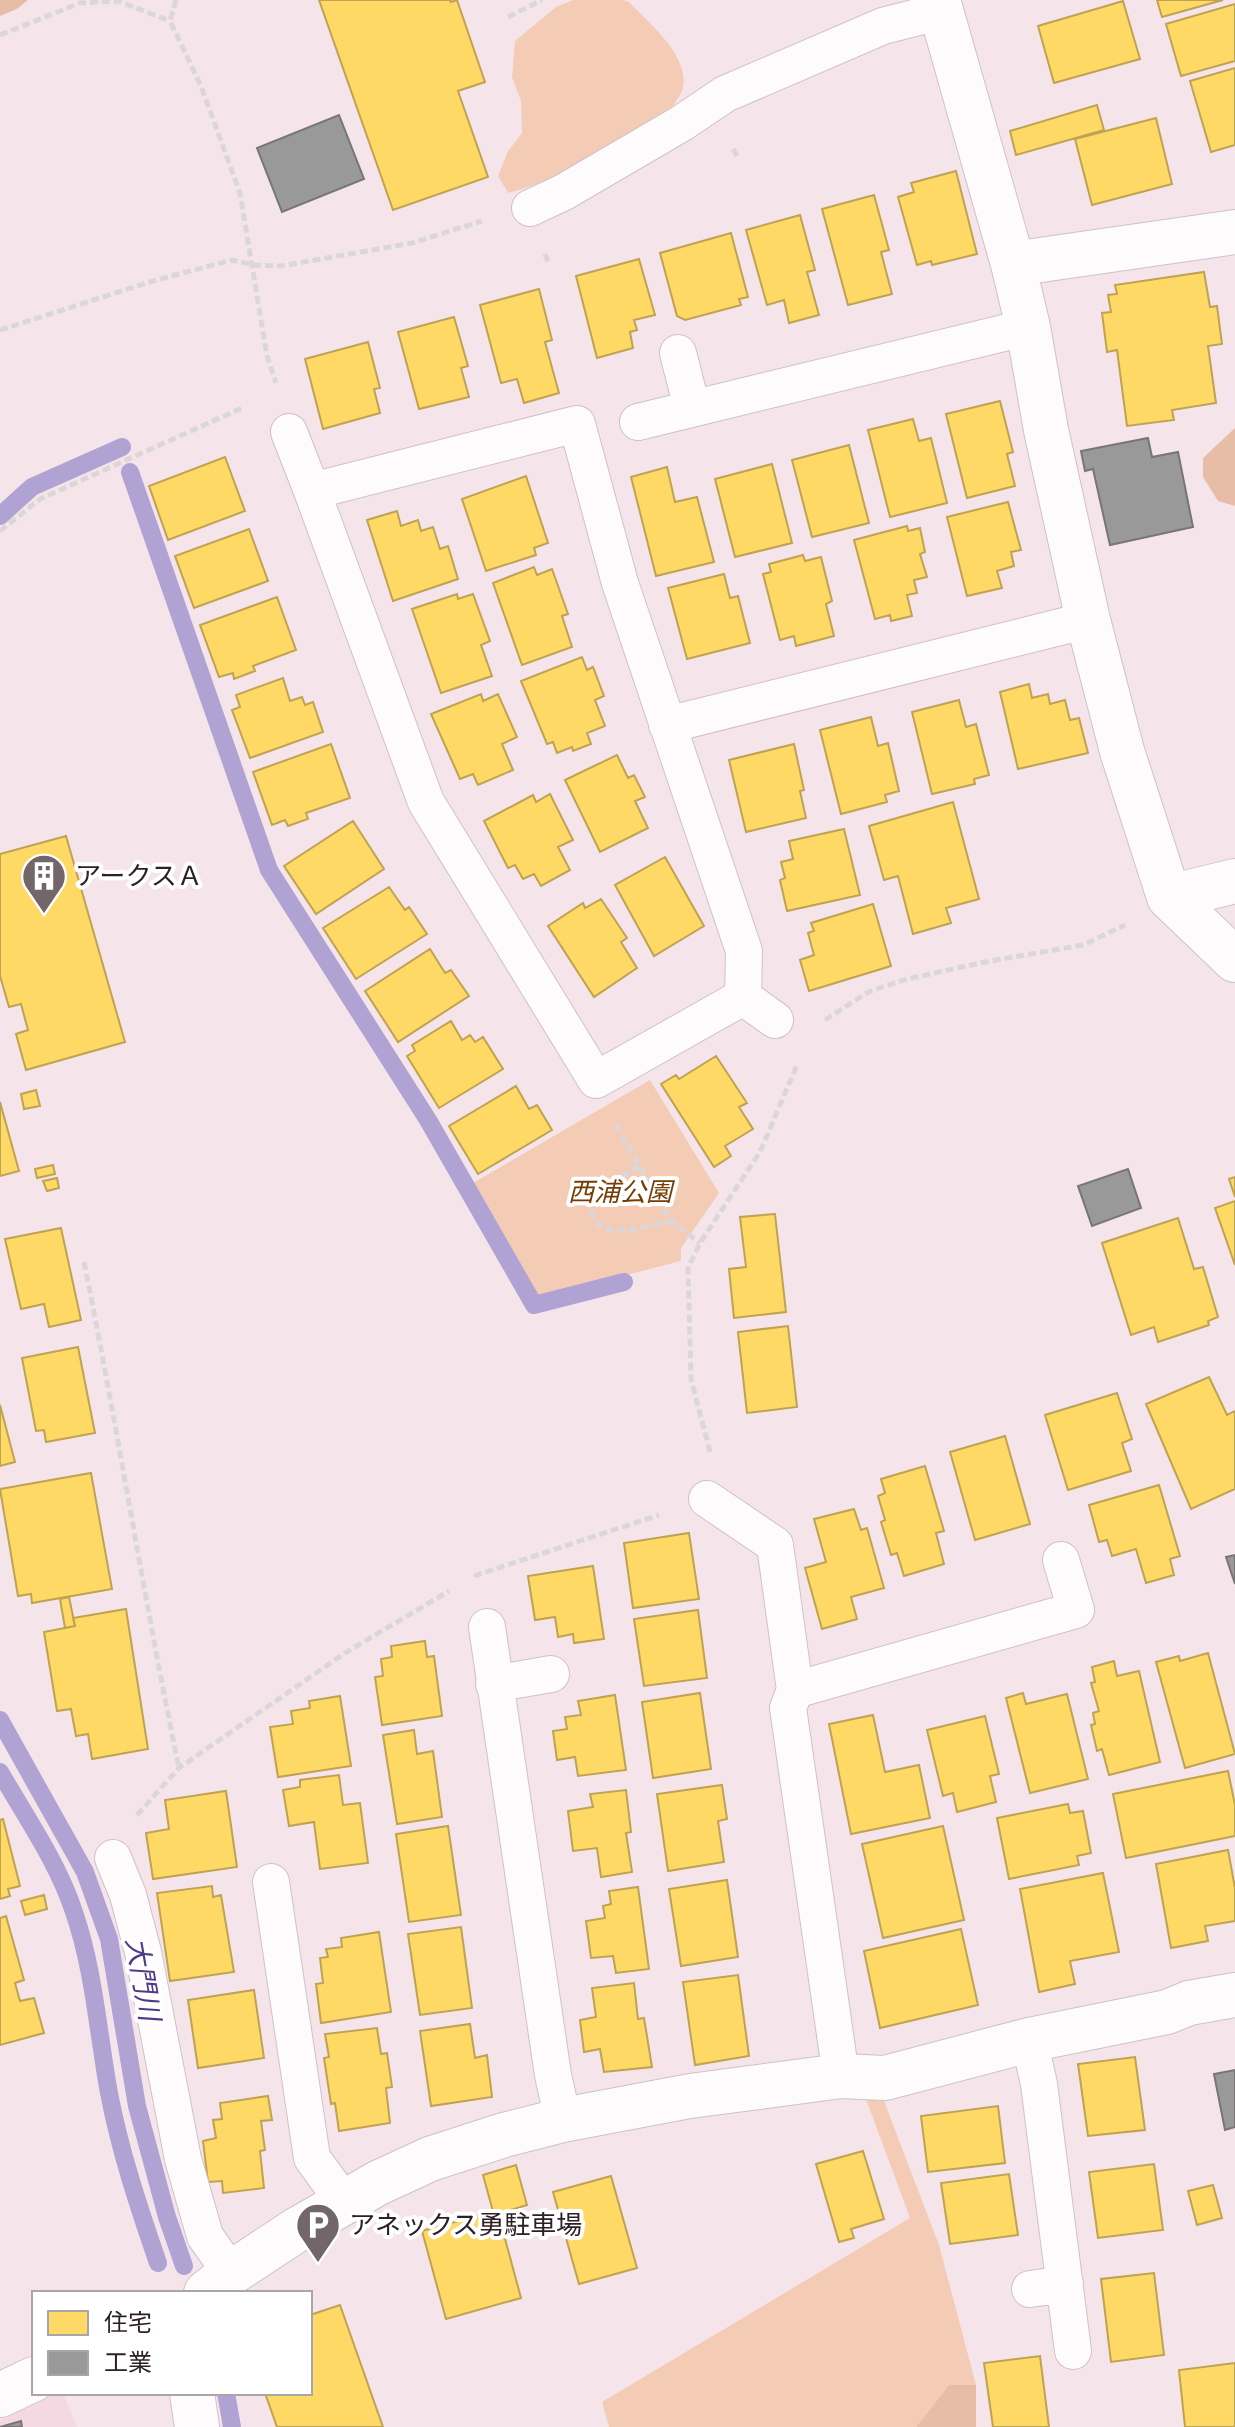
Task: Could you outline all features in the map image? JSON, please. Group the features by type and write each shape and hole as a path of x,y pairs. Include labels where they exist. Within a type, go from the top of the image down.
{"street":[{"path":"940,6 1013,264 1088,620 1122,751 1169,897 1235,960"},
{"path":"1013,264 1235,232"},
{"path":"1169,897 1235,881"},
{"path":"219,2283 344,2202 430,2159 504,2135 563,2120 690,2096 841,2076 885,2078 1029,2040 1235,1995"},
{"path":"0,2395 32,2380"},
{"path":"192,2395 197,2427"}],"lane":[{"path":"530,208 564,192 682,123 725,94 883,26 940,6"},
{"path":"638,422 1028,327"},
{"path":"678,353 692,408"},
{"path":"312,491 577,424 620,583 744,951 743,997"},
{"path":"289,432 426,802 596,1080 743,997"},
{"path":"667,725 1088,620"},
{"path":"743,997 775,1020"},
{"path":"707,1499 775,1545 795,1690 788,1708 841,2076"},
{"path":"795,1690 1076,1610 1061,1560"},
{"path":"487,1627 553,2075 563,2120"},
{"path":"494,1684 551,1674"},
{"path":"113,1858 128,1895 143,1952 183,2159 219,2283"},
{"path":"271,1882 312,2158 344,2202"},
{"path":"1029,2040 1039,2084 1073,2351"},
{"path":"1030,2289 1065,2284"}],"path":[{"path":"176,0 170,21 201,86 240,193 267,356 278,392"},
{"path":"508,17 542,0"},
{"path":"0,35 80,3 118,1 170,21"},
{"path":"0,330 153,281 232,260 281,266 412,243 530,208 549,265"},
{"path":"0,531 40,499 250,404"},
{"path":"821,1022 868,992 907,979 1083,945 1144,915 1169,897"},
{"path":"463,1583 476,1575 707,1499 710,1447 691,1379 688,1268 700,1243 760,1152 801,1054"},
{"path":"596,1080 605,1106 671,1221 700,1243"},
{"path":"639,1166 591,1195 589,1210 597,1225 611,1233 671,1221"},
{"path":"84,1262 179,1768"},
{"path":"113,1858 125,1829 179,1768 345,1653 449,1591"}],"shaded area":[{"path":"0,0 28,0 0,16"},
{"path":"1235,428 1235,506 1218,501 1203,477 1203,458"},
{"path":"949,2385 976,2385 976,2427 916,2427"},
{"path":"55,2395 64,2395 77,2427 0,2427 0,2420"}],"green space":[{"path":"573,0 629,2 674,52 683,76 682,90 674,105 593,155 551,178 508,193 498,176 508,151 522,133 521,101 512,77 515,41 556,7"},
{"name":"西浦公園","path":"650,1080 719,1193 681,1248 681,1261 537,1298 473,1183"},
{"path":"866,2099 884,2101 939,2245 976,2385 949,2385 916,2427 609,2427 602,2402 910,2218"}],"building: 住宅":[{"path":"319,0 457,0 485,82 458,91 488,177 393,210"},
{"path":"1157,0 1223,0 1162,17"},
{"path":"1123,1 1140,59 1054,83 1038,26"},
{"path":"1235,4 1235,61 1181,76 1166,24"},
{"path":"1235,68 1235,145 1211,152 1190,81"},
{"path":"1097,105 1104,130 1016,155 1010,131"},
{"path":"1156,118 1172,184 1092,205 1075,139"},
{"path":"956,171 977,254 932,265 931,261 917,265 898,197 914,192 911,183"},
{"path":"874,195 889,250 881,252 892,294 848,305 822,209"},
{"path":"800,215 815,270 807,272 819,315 789,323 784,300 767,305 746,230"},
{"path":"731,233 748,297 739,299 741,305 685,320 677,316 660,253"},
{"path":"639,259 655,315 634,320 637,330 630,332 633,348 597,358 576,276"},
{"path":"1204,272 1210,307 1217,306 1222,344 1208,346 1216,403 1172,410 1174,420 1127,426 1117,350 1107,352 1102,313 1111,312 1108,295 1117,294 1115,285"},
{"path":"539,289 552,340 545,342 559,393 524,403 517,379 501,383 480,305"},
{"path":"454,317 468,366 461,368 469,397 419,409 398,332"},
{"path":"368,342 380,388 374,389 380,413 323,429 305,359"},
{"path":"1000,401 1013,452 1007,454 1015,486 967,498 946,414"},
{"path":"913,419 919,441 931,438 947,503 890,517 868,430"},
{"path":"849,445 869,523 812,537 792,460"},
{"path":"225,457 245,511 168,540 149,486"},
{"path":"772,464 792,543 735,557 715,479"},
{"path":"667,467 675,502 697,497 714,562 656,576 631,477"},
{"path":"526,476 548,543 534,548 536,555 486,571 462,499"},
{"path":"1008,502 1021,550 1011,552 1014,566 997,571 1002,588 967,596 947,517"},
{"path":"397,511 401,526 418,520 421,531 433,527 440,549 448,546 458,579 393,601 367,520"},
{"path":"907,526 908,531 920,528 925,552 920,554 927,577 914,580 917,593 907,595 912,616 891,621 890,615 875,619 854,540"},
{"path":"249,529 268,581 194,608 175,556"},
{"path":"803,555 805,561 821,557 832,601 826,604 834,636 796,646 794,636 780,640 763,574 771,572 769,564"},
{"path":"534,567 537,575 552,569 568,614 562,616 572,647 522,665 493,583"},
{"path":"724,574 730,598 738,596 750,643 687,659 668,588"},
{"path":"457,594 458,599 473,594 490,641 481,645 492,676 441,693 412,609"},
{"path":"277,597 296,650 253,666 255,671 234,679 233,673 219,677 200,625"},
{"path":"582,657 587,670 593,667 604,696 595,700 605,726 587,733 591,744 557,753 553,742 547,744 521,681"},
{"path":"283,678 290,701 302,697 305,705 313,702 323,732 250,758 232,710 240,707 236,695"},
{"path":"1029,684 1032,698 1048,694 1050,704 1065,700 1070,720 1079,718 1088,753 1018,769 1000,692"},
{"path":"481,694 483,701 498,694 517,737 502,744 513,770 478,785 473,774 460,779 431,714"},
{"path":"959,700 966,727 976,724 989,775 974,779 975,784 932,794 912,712"},
{"path":"871,717 878,746 888,743 899,791 885,795 887,802 841,814 820,730"},
{"path":"331,744 350,798 306,813 308,819 288,826 285,820 272,825 253,772"},
{"path":"794,744 804,790 800,791 806,818 746,832 729,760"},
{"path":"617,755 628,778 634,775 645,797 635,801 648,828 600,852 565,780"},
{"path":"550,794 573,840 558,847 570,870 541,886 534,874 523,879 515,865 508,868 484,821 533,795 536,802"},
{"path":"953,802 979,899 946,908 951,923 913,934 898,876 884,880 869,826"},
{"path":"353,821 384,869 316,914 284,866"},
{"path":"844,829 860,895 787,911 780,880 785,878 781,862 793,859 789,841"},
{"name":"アークスＡ","path":"66,836 125,1042 26,1070 16,1034 28,1030 21,1004 9,1007 0,976 0,854"},
{"path":"665,857 704,926 654,956 615,885"},
{"path":"389,887 405,910 409,907 427,934 356,979 323,928"},
{"path":"601,899 627,938 621,942 637,968 594,997 548,926 583,903 585,908"},
{"path":"873,904 891,966 809,991 800,960 814,955 808,933 814,931 811,923"},
{"path":"430,949 445,973 451,970 469,996 398,1042 365,991"},
{"path":"451,1021 462,1040 470,1035 475,1042 483,1037 503,1069 439,1108 407,1056 415,1051 412,1045"},
{"path":"716,1056 747,1103 739,1107 753,1129 725,1146 731,1156 714,1167 661,1084 676,1075 679,1079"},
{"path":"516,1086 529,1109 537,1105 552,1130 478,1174 449,1126"},
{"path":"36,1090 40,1106 24,1109 21,1094"},
{"path":"0,1102 19,1171 0,1176"},
{"path":"53,1165 55,1174 37,1178 35,1169"},
{"path":"1235,1177 1235,1197 1229,1179"},
{"path":"57,1178 59,1188 47,1191 43,1181"},
{"path":"1235,1201 1235,1265 1215,1208"},
{"path":"775,1214 786,1312 734,1318 729,1269 746,1267 740,1217"},
{"path":"1178,1218 1194,1269 1203,1267 1218,1317 1208,1321 1209,1325 1158,1342 1154,1327 1131,1335 1102,1243"},
{"path":"61,1228 81,1320 49,1327 44,1304 21,1309 5,1239"},
{"path":"788,1326 797,1407 747,1413 738,1332"},
{"path":"78,1347 95,1433 46,1442 44,1430 36,1431 22,1358"},
{"path":"1209,1377 1227,1415 1235,1411 1235,1489 1191,1509 1146,1404"},
{"path":"1117,1393 1132,1439 1122,1443 1131,1471 1068,1490 1045,1415"},
{"path":"0,1405 15,1462 0,1466"},
{"path":"1005,1436 1030,1524 975,1540 950,1452"},
{"path":"925,1466 944,1531 936,1533 944,1564 904,1576 897,1553 891,1555 881,1522 885,1520 878,1496 885,1493 881,1479"},
{"path":"91,1473 112,1589 32,1603 31,1594 18,1596 0,1489"},
{"path":"1159,1485 1180,1556 1170,1559 1174,1575 1146,1583 1136,1549 1112,1556 1107,1540 1099,1542 1089,1505"},
{"path":"854,1509 861,1530 867,1528 884,1588 851,1597 857,1619 822,1629 805,1568 826,1562 814,1519"},
{"path":"689,1533 699,1599 633,1608 624,1543"},
{"path":"593,1566 604,1639 574,1643 573,1634 558,1637 555,1617 535,1620 528,1576"},
{"path":"69,1597 75,1626 65,1628 60,1599"},
{"path":"126,1609 148,1749 92,1759 88,1734 76,1736 71,1709 57,1711 44,1632 75,1626 73,1618"},
{"path":"698,1610 707,1678 644,1686 634,1619"},
{"path":"425,1641 427,1657 434,1656 442,1716 382,1725 375,1677 383,1676 381,1659 392,1657 391,1646"},
{"path":"1208,1653 1235,1754 1185,1768 1156,1662 1179,1656 1180,1661"},
{"path":"1114,1661 1117,1676 1139,1671 1160,1762 1109,1775 1102,1749 1097,1751 1091,1725 1095,1724 1093,1713 1099,1711 1091,1683 1095,1682 1092,1667"},
{"path":"700,1693 711,1769 653,1778 642,1702"},
{"path":"1023,1693 1026,1704 1067,1694 1088,1779 1030,1793 1006,1698"},
{"path":"615,1695 626,1770 578,1776 575,1757 557,1760 553,1731 567,1729 565,1717 581,1715 578,1701"},
{"path":"340,1696 351,1766 278,1777 270,1727 293,1724 291,1711 310,1708 309,1701"},
{"path":"873,1715 885,1772 919,1765 930,1818 851,1834 829,1724"},
{"path":"985,1716 999,1774 990,1776 996,1802 957,1812 953,1793 943,1796 927,1730"},
{"path":"414,1730 417,1754 433,1751 442,1817 397,1824 383,1735"},
{"path":"1228,1771 1235,1805 1235,1836 1126,1858 1113,1794"},
{"path":"339,1775 343,1805 360,1803 368,1863 320,1869 314,1822 289,1826 283,1790 300,1787 300,1780"},
{"path":"722,1785 727,1819 718,1821 724,1862 668,1871 657,1794"},
{"path":"626,1790 631,1832 626,1833 632,1872 601,1877 597,1848 573,1851 568,1811 593,1807 590,1794"},
{"path":"226,1791 237,1867 153,1879 146,1833 169,1829 165,1800"},
{"path":"1068,1804 1070,1813 1083,1811 1091,1853 1077,1856 1079,1865 1009,1879 997,1818"},
{"path":"3,1819 20,1886 8,1889 10,1896 0,1899 0,1820"},
{"path":"448,1826 461,1915 409,1922 396,1834"},
{"path":"943,1826 964,1920 883,1938 862,1844"},
{"path":"1228,1850 1235,1888 1235,1921 1205,1926 1208,1941 1171,1948 1156,1864"},
{"path":"1103,1873 1119,1952 1070,1961 1075,1984 1039,1992 1020,1889"},
{"path":"727,1880 738,1957 681,1966 669,1889"},
{"path":"212,1886 213,1897 221,1895 234,1972 170,1981 157,1893"},
{"path":"638,1887 649,1969 616,1973 613,1956 591,1958 586,1921 605,1918 603,1906 611,1904 609,1891"},
{"path":"44,1895 47,1909 25,1915 21,1901"},
{"path":"6,1916 24,1980 15,1983 20,2001 34,1998 44,2033 0,2045 0,1918"},
{"path":"461,1927 472,2008 420,2015 408,1934"},
{"path":"961,1929 978,2005 880,2028 864,1951"},
{"path":"379,1932 391,2012 321,2023 316,1984 323,1983 320,1958 328,1957 326,1949 342,1947 341,1938"},
{"path":"738,1975 749,2056 695,2065 683,1982"},
{"path":"634,1983 638,2019 644,2018 652,2067 604,2072 600,2049 584,2052 580,2020 596,2017 592,1988"},
{"path":"254,1990 264,2058 198,2068 188,2000"},
{"path":"470,2024 475,2058 487,2055 492,2097 431,2106 420,2031"},
{"path":"377,2028 381,2054 387,2053 392,2087 386,2088 390,2123 339,2131 335,2103 331,2104 324,2058 329,2057 325,2034"},
{"path":"1135,2057 1145,2130 1088,2136 1078,2064"},
{"path":"268,2096 272,2120 261,2121 265,2150 260,2151 264,2188 223,2193 222,2181 208,2182 203,2141 216,2138 213,2120 222,2119 220,2103"},
{"path":"998,2106 1005,2163 928,2172 921,2116"},
{"path":"863,2151 884,2219 851,2229 854,2238 839,2242 816,2164"},
{"path":"1154,2164 1163,2230 1098,2238 1089,2172"},
{"path":"516,2165 527,2205 494,2215 483,2175"},
{"path":"1009,2174 1018,2235 950,2244 941,2183"},
{"path":"611,2176 637,2268 579,2284 553,2192"},
{"path":"1213,2185 1222,2218 1197,2225 1188,2191"},
{"path":"491,2212 498,2236 504,2235 521,2298 446,2319 422,2231"},
{"path":"1154,2273 1164,2355 1111,2362 1101,2279"},
{"path":"340,2305 383,2427 277,2427 266,2395 312,2395 312,2314"},
{"path":"1040,2356 1049,2427 993,2427 984,2363"},
{"path":"1235,2363 1235,2427 1185,2427 1179,2370"}],"building: 工業":[{"path":"339,115 364,179 282,212 257,148"},
{"path":"1148,438 1152,457 1178,452 1193,527 1110,545 1093,469 1085,471 1081,451"},
{"path":"1128,1169 1141,1208 1092,1226 1078,1186"},
{"path":"1235,1555 1235,1584 1226,1557"},
{"path":"1235,2070 1235,2127 1225,2130 1214,2074"},
{"path":"21,2421 22,2427 0,2427"}],"waterway":[{"path":"0,516 32,487 122,447"},
{"path":"130,472 269,870 428,1120 534,1305 624,1282"},
{"name":"大門川","path":"0,1720 85,1872 109,1939 137,2106 167,2217 184,2266"},
{"path":"0,1772 50,1858 74,1912 91,1979 119,2136 158,2263"},
{"name":"大門川","path":"226,2395 232,2427"}],"place":[{"name":"アークスＡ","path":"44,915"},
{"name":"アネックス勇駐車場","path":"318,2264"}]}
